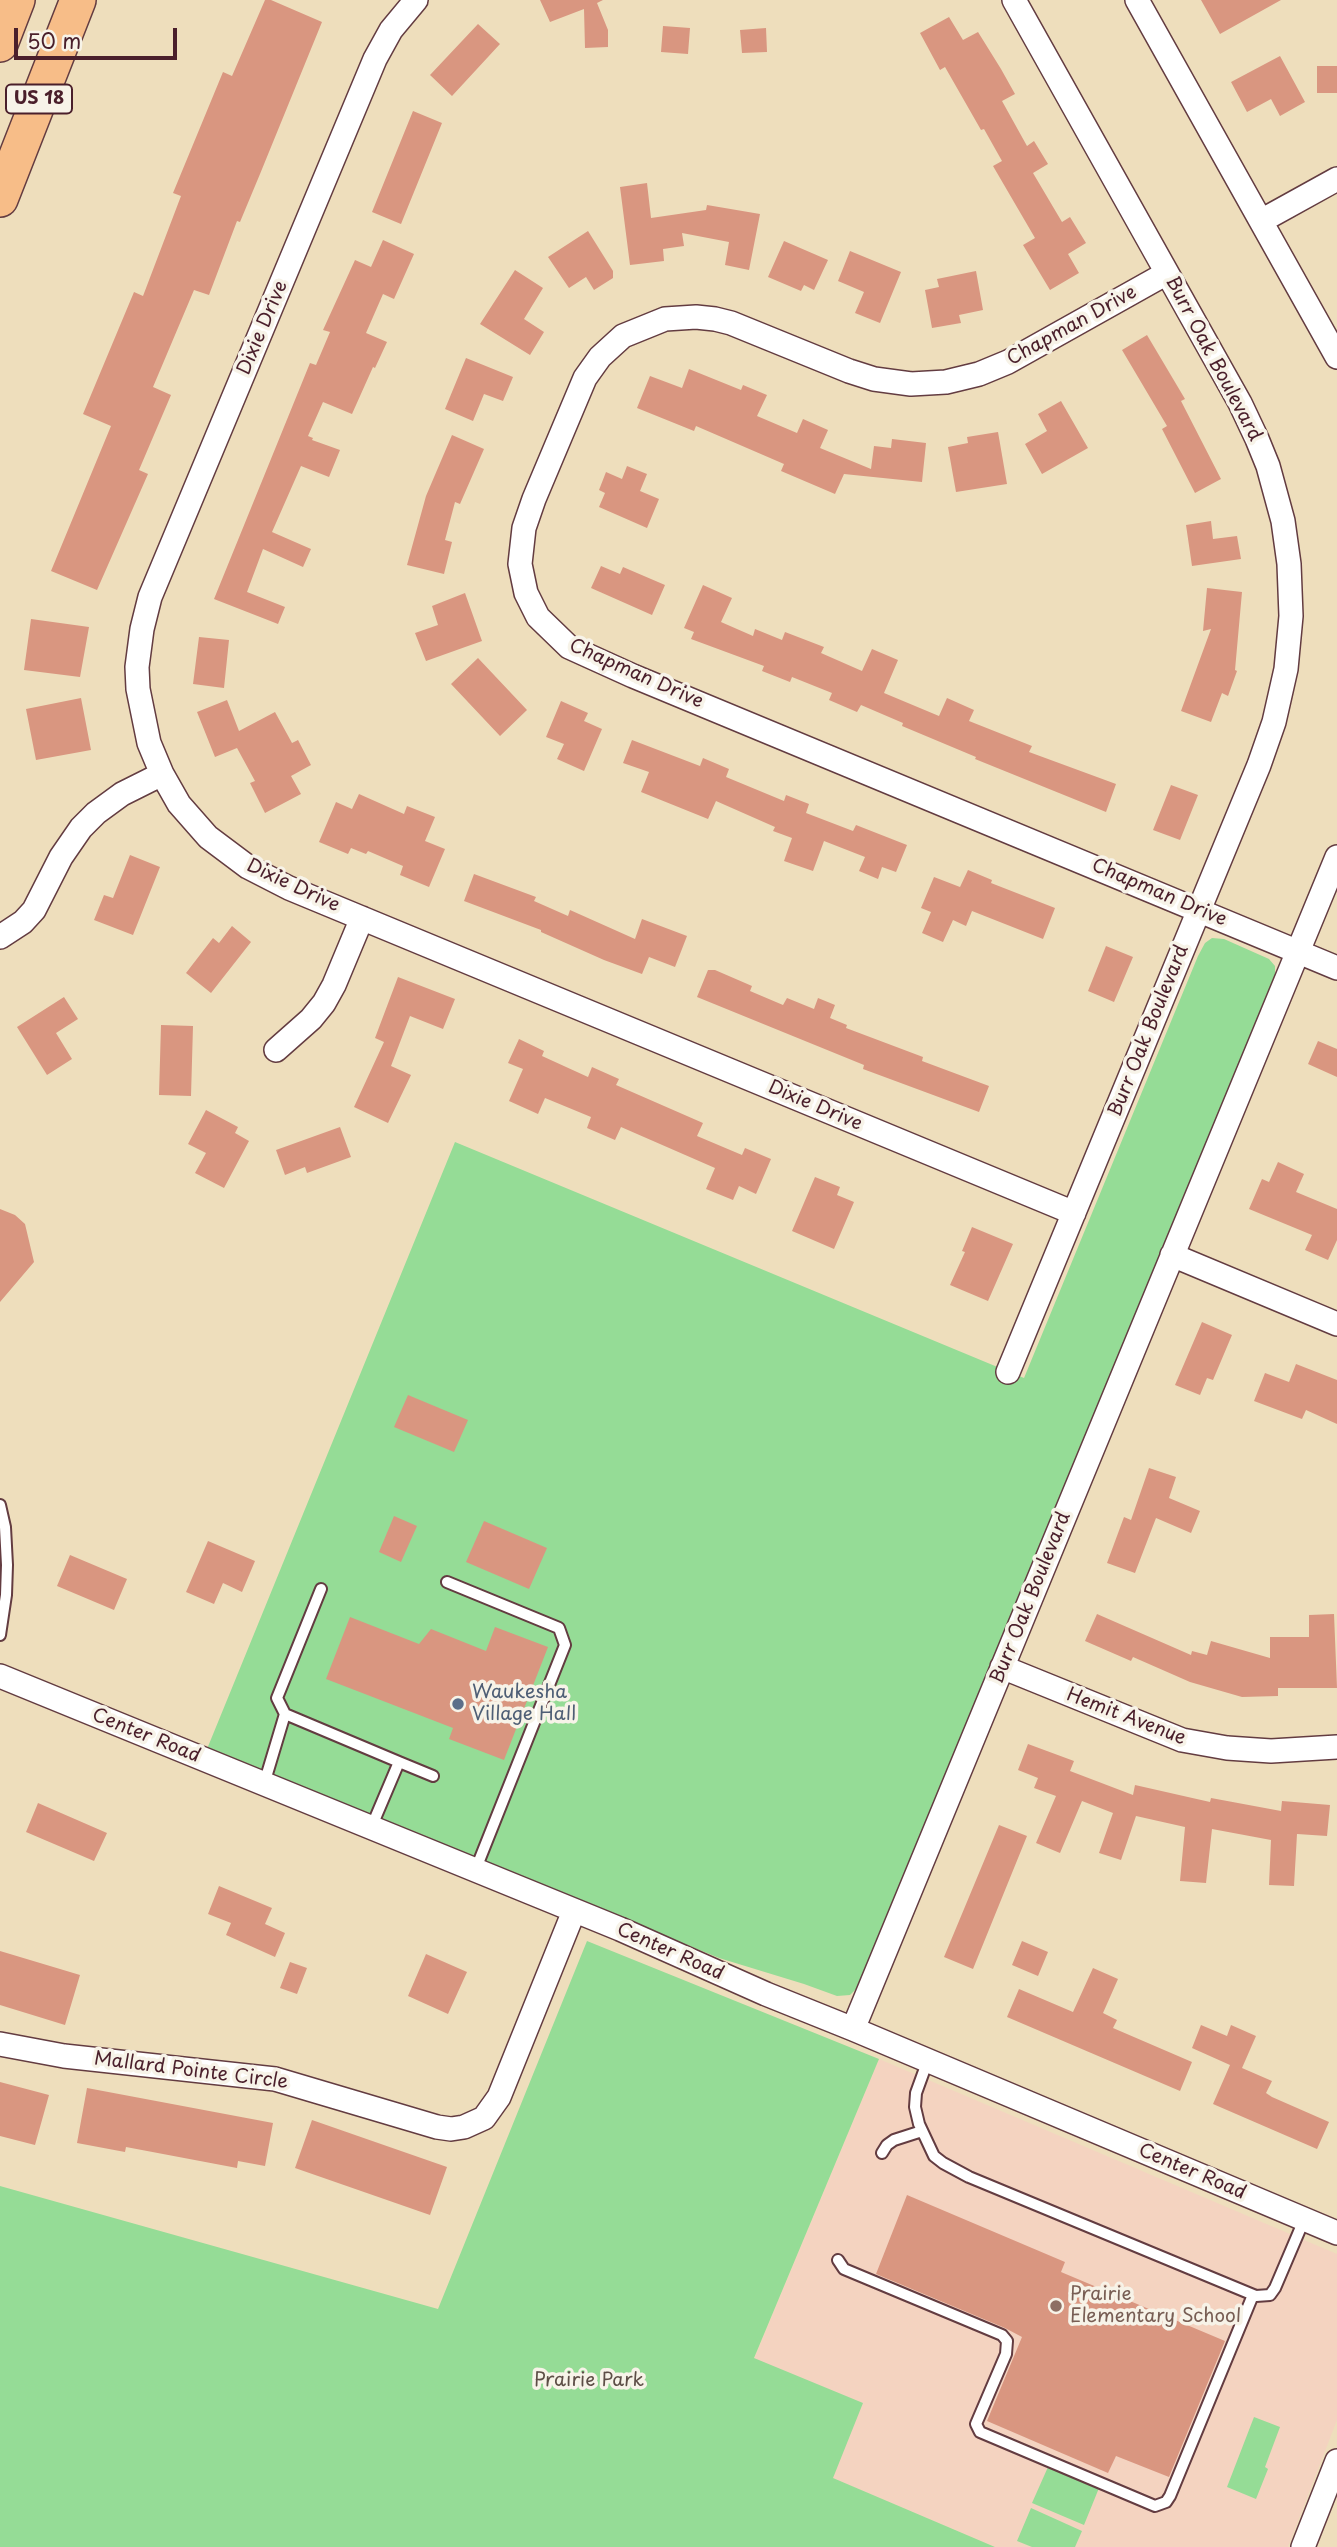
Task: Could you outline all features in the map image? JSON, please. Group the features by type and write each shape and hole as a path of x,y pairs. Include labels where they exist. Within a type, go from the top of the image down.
{"main road":[{"path":"0,44 17,0"},
{"name":"US 18","path":"0,199 78,0"}],"street":[{"name":"Dixie Drive","path":"416,0 391,30 375,59 150,597 137,667 138,689 149,743 162,774 179,804 208,837 248,867 289,888 1074,1213"},
{"name":"Burr Oak Boulevard","path":"1008,1372 1259,765 1274,722 1289,642 1289,564 1277,495 1257,439 1240,403 1014,0"},
{"path":"1137,0 1337,357"},
{"path":"1261,221 1337,179"},
{"name":"Chapman Drive","path":"1167,273 1008,362 979,374 946,382 911,384 874,379 715,319 696,317 665,319 651,323 623,336 600,357 586,378 524,528 520,564 532,606 548,628 569,646 633,676 1337,968"},
{"path":"0,937 23,922 34,910 61,857 81,828 122,794 162,774"},
{"name":"Burr Oak Boulevard","path":"853,2029 1337,857"},
{"path":"276,1051 311,1019 324,1003 362,918"},
{"path":"1172,1255 1337,1324"},
{"name":"Hemit Avenue","path":"1002,1667 1182,1740 1227,1748 1271,1751 1337,1747"},
{"name":"Center Road","path":"0,1676 574,1911 1337,2234"},
{"name":"Mallard Pointe Circle","path":"0,2044 64,2056 275,2079 437,2127 464,2127 484,2118 499,2096 574,1911"},
{"path":"1303,2547 1337,2461"}],"lane":[{"path":"0,1505 5,1527 7,1565 0,1635"},
{"path":"447,1582 559,1628 565,1644 475,1871"},
{"path":"321,1589 277,1698 285,1714 433,1776"},
{"path":"264,1784 285,1714"},
{"path":"371,1828 399,1762"},
{"path":"928,2060 916,2093 915,2107 922,2132 934,2156 955,2170 1253,2295 1270,2295 1275,2288 1304,2220"},
{"path":"882,2153 894,2140 922,2132"},
{"path":"838,2260 844,2269 1002,2335 1007,2341 1006,2354 976,2424 980,2432 1155,2506 1166,2502 1170,2496 1253,2295"}],"shaded area":[{"name":"Prairie Elementary School","path":"879,2059 1337,2254 1337,2420 1288,2547 995,2547 832,2478 754,2359"}],"green space":[{"path":"1212,938 1224,939 1269,959 1275,966 1275,976 859,1986 850,1995 837,1996 719,1958 207,1749 455,1142 1024,1378 1198,956 1205,943"},
{"name":"Prairie Park","path":"587,1941 879,2059 754,2358 863,2403 833,2478 995,2547 0,2547 0,2186 438,2309"},
{"path":"1254,2417 1280,2427 1256,2499 1227,2487"},
{"path":"1048,2467 1099,2488 1084,2525 1032,2503"},
{"path":"1031,2508 1082,2531 1075,2547 1032,2547 1017,2541"}],"building":[{"path":"265,0 271,0 322,22 240,222 237,221 209,295 194,290 153,387 171,395 139,470 148,474 97,590 51,571 111,426 83,414 134,292 143,296 181,196 173,193 223,72 232,76"},
{"path":"540,0 603,0 597,3 608,30 608,47 585,48 584,9 550,22"},
{"path":"1201,0 1281,0 1220,34"},
{"path":"949,17 963,40 978,32 1001,69 1015,94 1002,101 1027,146 1034,141 1048,164 1033,173 1062,222 1070,217 1086,243 1068,254 1079,273 1050,290 1023,245 1035,238 993,166 1002,161 945,67 940,70 920,33"},
{"path":"478,24 500,44 452,96 430,75"},
{"path":"663,26 690,28 688,54 661,52"},
{"path":"766,28 767,52 742,53 740,30"},
{"path":"1280,56 1305,102 1280,116 1271,99 1247,112 1231,82"},
{"path":"1317,66 1337,66 1337,93 1317,93"},
{"path":"413,111 442,123 401,224 372,212"},
{"path":"647,183 651,218 706,210 707,205 760,214 749,270 725,265 729,242 682,233 684,246 663,249 664,261 630,265 620,187"},
{"path":"588,231 613,271 613,278 594,290 586,277 569,288 548,257"},
{"path":"383,240 414,254 394,299 383,294 366,333 387,342 352,414 323,402 308,436 340,450 329,477 301,466 272,532 311,549 303,567 263,549 247,592 285,607 278,624 214,599 310,363 316,365 330,332 323,330 355,260 371,267"},
{"path":"784,241 828,260 814,290 804,285 801,291 768,277"},
{"path":"850,251 901,272 880,323 855,313 864,292 838,281"},
{"path":"515,270 543,288 524,319 544,332 530,355 480,324"},
{"path":"976,271 983,310 959,315 961,323 932,328 925,290 939,287 937,279"},
{"path":"1147,335 1185,399 1181,401 1221,479 1195,493 1162,429 1167,426 1122,350"},
{"path":"466,358 513,377 503,401 484,394 473,421 445,409"},
{"path":"689,369 741,390 743,385 767,395 757,416 797,433 803,419 828,430 820,448 871,469 874,446 891,448 892,439 926,443 922,482 844,474 835,494 781,471 784,464 696,426 694,431 637,408 650,376 682,388"},
{"path":"1061,401 1088,448 1042,474 1025,444 1047,431 1038,414"},
{"path":"998,432 1007,484 956,492 948,447 968,443 967,437"},
{"path":"452,435 484,449 460,504 455,502 445,540 452,542 444,574 407,565 426,496"},
{"path":"627,466 647,474 640,491 659,499 647,528 599,507 605,493 599,490 606,472 622,479"},
{"path":"1211,521 1213,539 1237,536 1241,559 1192,566 1186,525"},
{"path":"601,566 620,574 623,567 665,585 652,615 591,588"},
{"path":"703,585 732,598 721,622 753,636 755,629 782,640 785,632 824,647 821,653 862,671 872,649 898,660 884,693 939,716 947,698 974,710 969,721 1032,746 1029,752 1116,784 1106,812 975,759 976,757 902,726 903,723 861,705 857,712 829,700 832,693 792,677 790,682 762,671 764,666 691,639 694,632 684,628"},
{"path":"1207,588 1242,592 1237,671 1228,696 1222,693 1211,722 1181,711 1211,629 1203,631"},
{"path":"465,593 482,641 426,661 415,633 438,625 432,606"},
{"path":"31,619 89,627 80,677 24,670"},
{"path":"199,637 229,640 224,688 193,684"},
{"path":"478,658 527,710 500,736 451,684"},
{"path":"81,698 91,750 36,760 26,709"},
{"path":"227,700 239,731 275,712 292,743 298,740 311,765 291,776 301,794 265,813 250,783 255,781 237,748 215,757 197,712"},
{"path":"561,701 588,713 584,721 602,729 584,771 557,759 564,744 546,737"},
{"path":"632,740 700,766 703,758 729,769 726,777 784,801 786,795 809,804 806,813 853,831 856,825 907,845 896,872 882,867 878,879 859,871 865,857 824,841 813,871 784,861 792,838 773,831 775,827 716,801 708,819 641,792 649,772 623,763"},
{"path":"1171,785 1198,795 1180,840 1153,830"},
{"path":"359,794 404,814 407,806 435,817 425,841 445,849 429,887 400,875 403,866 368,851 366,854 351,848 348,854 319,842 336,802 352,809"},
{"path":"130,855 160,867 133,935 94,920 104,895 113,898"},
{"path":"968,870 992,880 991,883 1055,908 1043,939 972,911 966,926 953,920 943,942 922,933 931,912 921,908 934,877 960,887"},
{"path":"474,874 536,897 534,901 568,916 570,910 635,939 642,919 687,936 675,967 649,957 642,974 604,960 541,930 464,901"},
{"path":"232,926 251,942 211,993 186,973 213,938 219,943"},
{"path":"1106,946 1133,957 1114,1002 1088,991"},
{"path":"708,970 715,970 752,986 750,991 783,1005 787,998 814,1009 818,998 835,1005 830,1018 847,1025 846,1028 989,1086 979,1112 863,1069 864,1065 697,997"},
{"path":"398,977 455,999 443,1029 410,1016 391,1066 411,1075 388,1123 354,1107 384,1042 375,1038"},
{"path":"64,997 78,1019 56,1033 72,1059 47,1075 17,1027"},
{"path":"161,1025 193,1026 191,1096 159,1095"},
{"path":"519,1039 544,1051 542,1056 588,1077 592,1067 619,1079 616,1085 703,1123 697,1136 742,1155 745,1148 771,1159 756,1194 739,1186 733,1200 706,1189 715,1168 621,1127 615,1140 587,1128 591,1117 545,1098 538,1114 509,1101 523,1069 508,1063"},
{"path":"1318,1041 1337,1049 1337,1077 1308,1064"},
{"path":"206,1110 238,1127 235,1133 249,1141 224,1188 195,1173 206,1153 188,1144"},
{"path":"340,1127 351,1157 307,1173 305,1167 285,1175 276,1150"},
{"path":"1278,1162 1304,1174 1296,1192 1337,1209 1337,1240 1328,1260 1305,1250 1312,1235 1249,1209 1262,1179 1269,1182"},
{"path":"815,1177 840,1187 837,1195 854,1202 834,1249 792,1231"},
{"path":"0,1209 15,1215 25,1224 34,1262 0,1302"},
{"path":"972,1227 1013,1244 988,1301 950,1285 965,1252 962,1251"},
{"path":"1202,1322 1232,1335 1213,1380 1207,1378 1200,1395 1175,1385"},
{"path":"1296,1364 1337,1380 1337,1424 1306,1410 1302,1419 1254,1401 1265,1373 1289,1382"},
{"path":"408,1395 468,1420 454,1452 394,1427"},
{"path":"1149,1468 1176,1477 1169,1498 1200,1511 1191,1533 1156,1518 1135,1573 1107,1563 1124,1517 1131,1520"},
{"path":"394,1516 417,1526 401,1562 379,1552"},
{"path":"484,1521 547,1548 529,1589 466,1562"},
{"path":"208,1541 255,1561 242,1592 223,1583 214,1604 186,1592"},
{"path":"70,1555 127,1579 114,1610 57,1586"},
{"path":"1097,1614 1191,1655 1192,1651 1207,1655 1211,1641 1270,1658 1270,1637 1309,1637 1309,1615 1334,1614 1337,1688 1278,1688 1278,1696 1242,1697 1190,1682 1133,1657 1131,1661 1085,1641"},
{"name":"Waukesha Village Hall","path":"350,1617 419,1644 431,1629 486,1651 495,1627 548,1647 504,1760 449,1739 453,1728 326,1679"},
{"path":"1028,1744 1074,1761 1070,1771 1133,1795 1135,1785 1210,1802 1211,1798 1281,1811 1282,1801 1330,1805 1327,1836 1297,1834 1294,1886 1269,1885 1271,1840 1212,1829 1206,1883 1180,1881 1185,1827 1136,1816 1121,1860 1099,1853 1113,1813 1082,1801 1060,1853 1036,1843 1056,1796 1034,1788 1038,1778 1018,1770"},
{"path":"38,1803 107,1833 94,1861 26,1832"},
{"path":"999,1825 1027,1836 973,1969 944,1957"},
{"path":"219,1886 272,1908 265,1924 285,1933 275,1957 226,1935 231,1923 208,1914"},
{"path":"1022,1941 1048,1952 1038,1976 1012,1965"},
{"path":"0,1951 80,1975 65,2025 0,2005"},
{"path":"426,1954 467,1972 448,2014 408,1996"},
{"path":"290,1962 307,1968 297,1994 280,1988"},
{"path":"1093,1968 1118,1979 1103,2013 1117,2020 1113,2028 1192,2062 1180,2091 1007,2017 1019,1989 1073,2012"},
{"path":"1201,2025 1227,2036 1231,2025 1256,2036 1242,2068 1272,2081 1266,2093 1272,2097 1329,2122 1317,2149 1213,2104 1230,2065 1192,2048"},
{"path":"0,2082 49,2095 35,2145 0,2136"},
{"path":"87,2088 273,2123 265,2166 238,2161 237,2168 126,2147 125,2152 77,2143"},
{"path":"312,2120 447,2167 430,2215 295,2168"},
{"path":"907,2195 1065,2262 1061,2272 1225,2341 1169,2477 1116,2456 1108,2473 987,2421 1022,2337 876,2274"}],"place":[{"name":"Waukesha Village Hall","path":"458,1704"},
{"name":"Prairie Elementary School","path":"1056,2306"}]}
